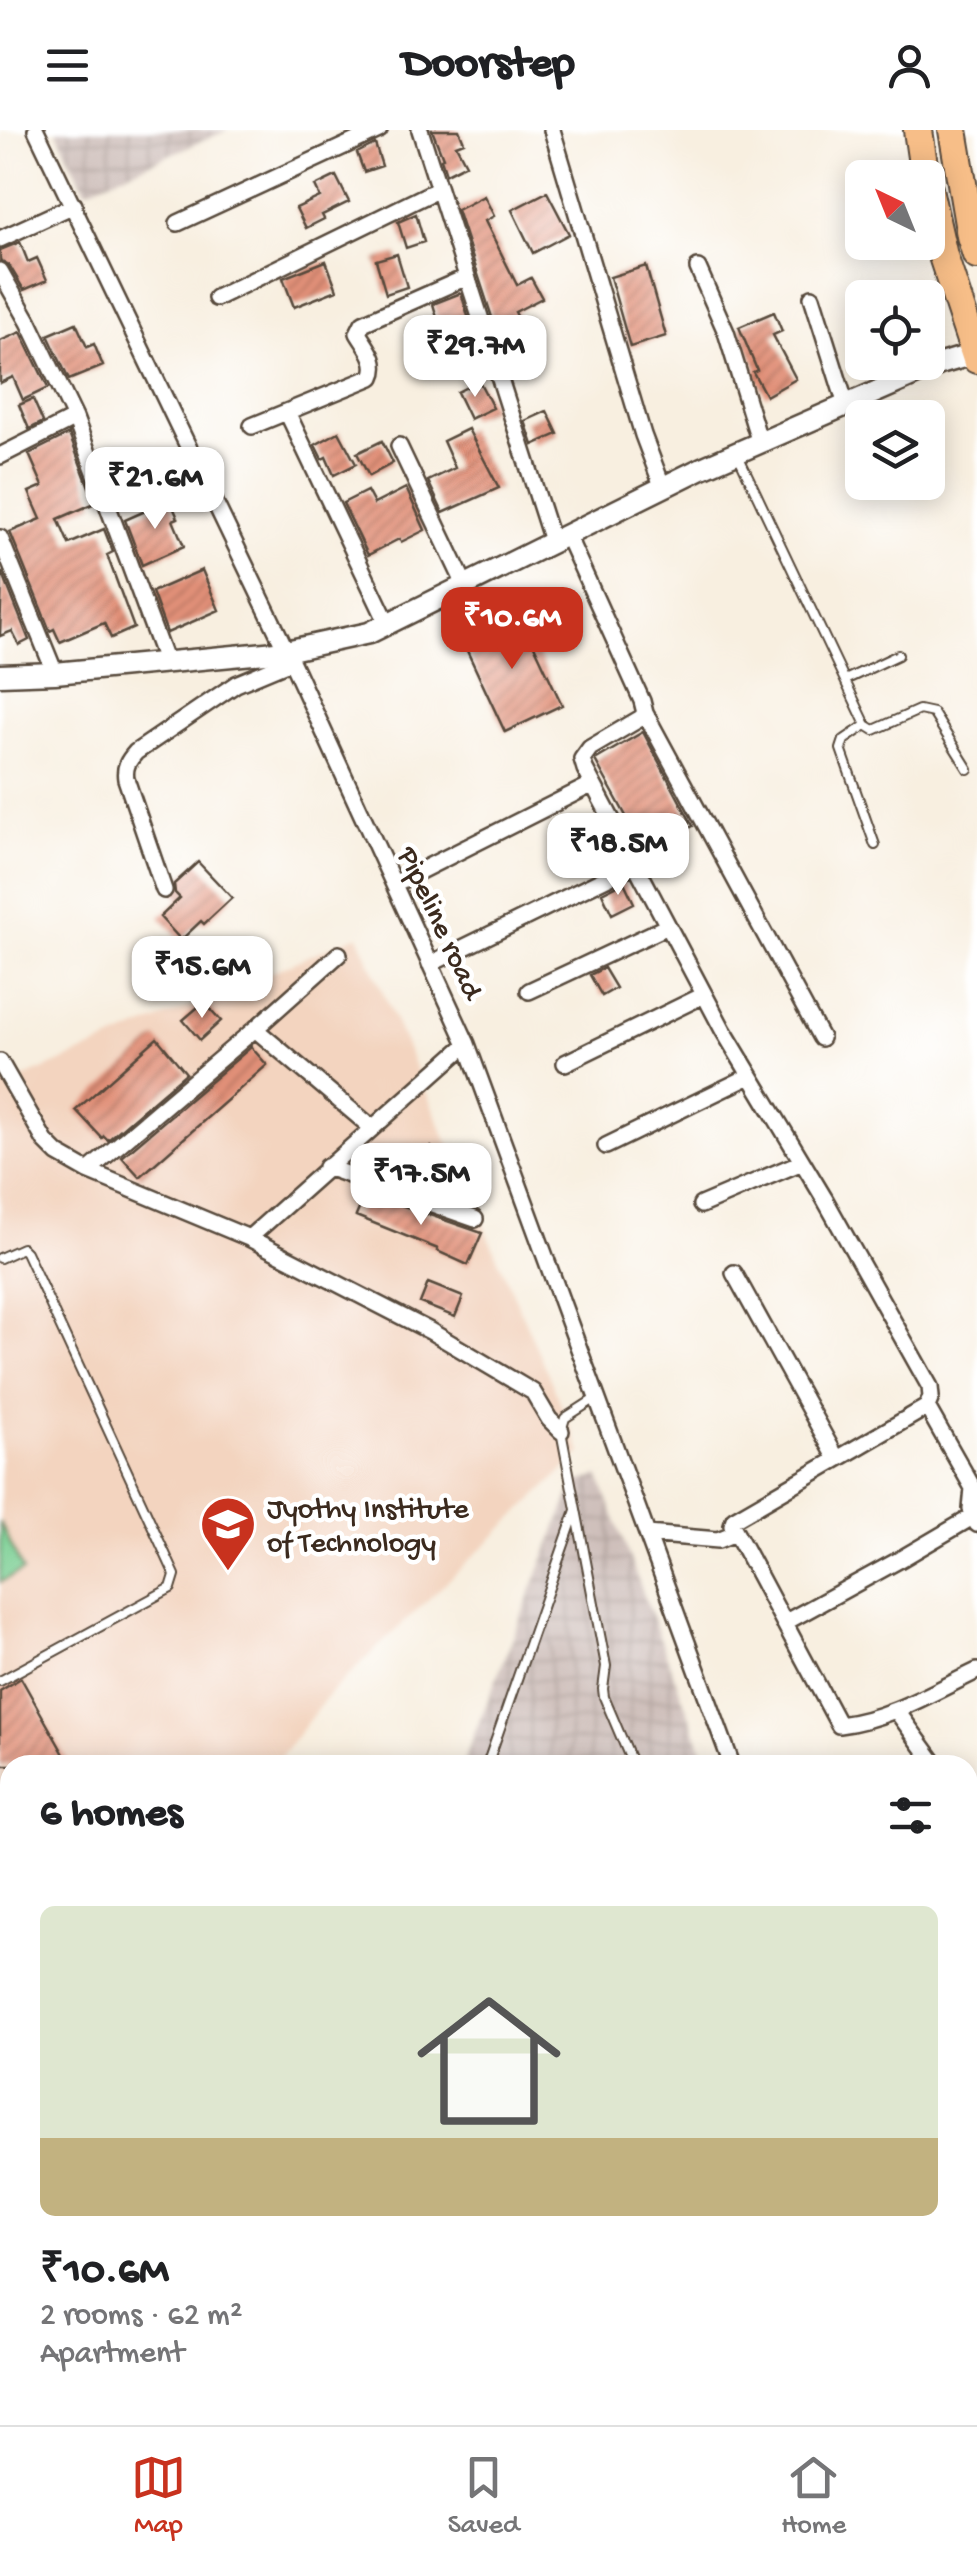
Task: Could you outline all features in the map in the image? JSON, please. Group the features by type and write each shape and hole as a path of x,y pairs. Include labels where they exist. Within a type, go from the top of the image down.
{"highway":[{"path":"918,136 953,135 977,255"},
{"path":"945,259 976,356"}],"street":[{"name":"Pipeline road","path":"36,130 288,656 467,1044 728,1755"},
{"path":"178,222 379,130"},
{"path":"420,130 467,277 560,538 645,712 821,1038"},
{"path":"552,130 662,488"},
{"path":"216,298 439,189"},
{"path":"0,239 74,205"},
{"path":"698,268 726,332 760,442"},
{"path":"0,272 30,322 76,418 166,664"},
{"path":"252,426 372,377 376,370 374,359 358,334 364,322 467,277"},
{"path":"812,297 845,402"},
{"path":"857,400 940,364 976,356"},
{"path":"0,675 288,656 369,633 662,488 845,405"},
{"path":"287,412 388,624"},
{"path":"0,456 76,418"},
{"path":"399,446 465,584"},
{"path":"0,538 55,673"},
{"path":"164,890 126,779 128,761 236,684 288,656"},
{"path":"645,712 590,748 582,760 704,995 930,1387 927,1407 734,1519 732,1526 840,1724 861,1722 896,1710 977,1670"},
{"path":"394,884 593,784"},
{"path":"430,964 635,864"},
{"path":"529,991 668,926"},
{"path":"88,1171 338,954"},
{"path":"564,1063 704,995"},
{"path":"255,1029 371,1126"},
{"path":"248,1238 467,1044"},
{"path":"0,1062 45,1141 58,1154 88,1171 248,1238 430,1331 533,1392 549,1420 561,1431"},
{"path":"606,1146 750,1076"},
{"path":"700,1205 802,1162"},
{"path":"326,1167 475,1219"},
{"path":"734,1273 837,1459"},
{"path":"784,1623 975,1520 971,1509 974,1488 927,1407"},
{"path":"647,1534 718,1540 735,1533"},
{"path":"896,1710 929,1755"}],"lane":[{"path":"737,453 866,725 874,730 926,710 937,718 968,769"},
{"path":"844,680 898,655"},
{"path":"866,725 844,740 841,749 874,845"},
{"path":"0,1258 17,1249 26,1252 174,1575 170,1588 0,1682"},
{"path":"597,1398 565,1418 561,1431 606,1666 603,1689 629,1755"},
{"path":"491,1755 578,1507"}],"shaded area":[{"path":"56,130 228,130 86,190"},
{"name":"Jyothy Institute of Technology","path":"358,935 582,1453 329,1694 282,1755 0,1755 0,1058 14,1082"},
{"path":"599,1476 704,1755 466,1755 574,1484"}],"green space":[{"path":"0,1522 23,1571 0,1582"}],"building":[{"path":"432,130 459,130 464,142 456,145 466,164 446,174"},
{"path":"375,144 382,166 364,172 357,153"},
{"path":"336,176 349,202 306,228 296,208 320,197 315,186"},
{"path":"547,192 569,234 533,253 512,210"},
{"path":"484,196 494,216 485,221 517,285 531,278 542,298 515,312 527,335 502,348 457,210"},
{"path":"416,214 424,242 406,248 398,222"},
{"path":"20,242 28,262 37,258 47,280 24,290 9,265 0,260 0,250"},
{"path":"397,254 407,287 386,294 376,260"},
{"path":"326,261 337,290 294,307 283,278"},
{"path":"646,266 666,336 630,347 610,277"},
{"path":"461,293 473,333 444,341 433,304"},
{"path":"774,312 782,331 773,335 796,379 766,396 753,372 757,370 739,327"},
{"path":"76,323 87,347 94,344 103,366 69,380 48,335"},
{"path":"21,332 48,388 23,400 13,377 0,383 0,341"},
{"path":"479,381 493,408 470,419 457,392"},
{"path":"33,399 43,422 29,429 19,405"},
{"path":"547,411 558,434 533,445 525,421"},
{"path":"468,429 499,488 443,513 428,481 455,468 443,441"},
{"path":"339,432 356,464 334,475 315,445"},
{"path":"69,434 95,503 58,519 69,544 104,529 113,552 107,555 134,628 111,638 104,623 60,642 54,629 50,631 10,532 41,519 29,492 43,486 29,454"},
{"path":"382,441 393,463 369,476 357,453"},
{"path":"139,457 149,480 115,494 107,471"},
{"path":"406,488 425,530 368,555 343,503 367,491 374,504"},
{"path":"170,500 184,546 142,565 125,520"},
{"path":"202,570 219,610 167,633 152,592"},
{"path":"2,572 29,640 19,645 12,631 0,636"},
{"path":"519,613 562,705 505,732 462,640"},
{"path":"643,732 693,826 646,852 595,760"},
{"path":"198,862 232,898 181,940 160,917 180,898 174,884"},
{"path":"624,882 634,903 612,914 602,893"},
{"path":"604,968 616,988 602,996 590,975"},
{"path":"204,1002 221,1021 200,1040 183,1020"},
{"path":"157,1038 186,1073 108,1140 102,1138 76,1110"},
{"path":"251,1047 267,1065 140,1177 122,1157"},
{"path":"431,1147 450,1171 434,1184 415,1160"},
{"path":"366,1193 482,1233 468,1265 356,1216"},
{"path":"428,1283 463,1297 455,1317 420,1303"},
{"path":"21,1678 64,1755 0,1755 0,1691"}],"place":[{"name":"Jyothy Institute of Technology","path":"228,1573"}]}
